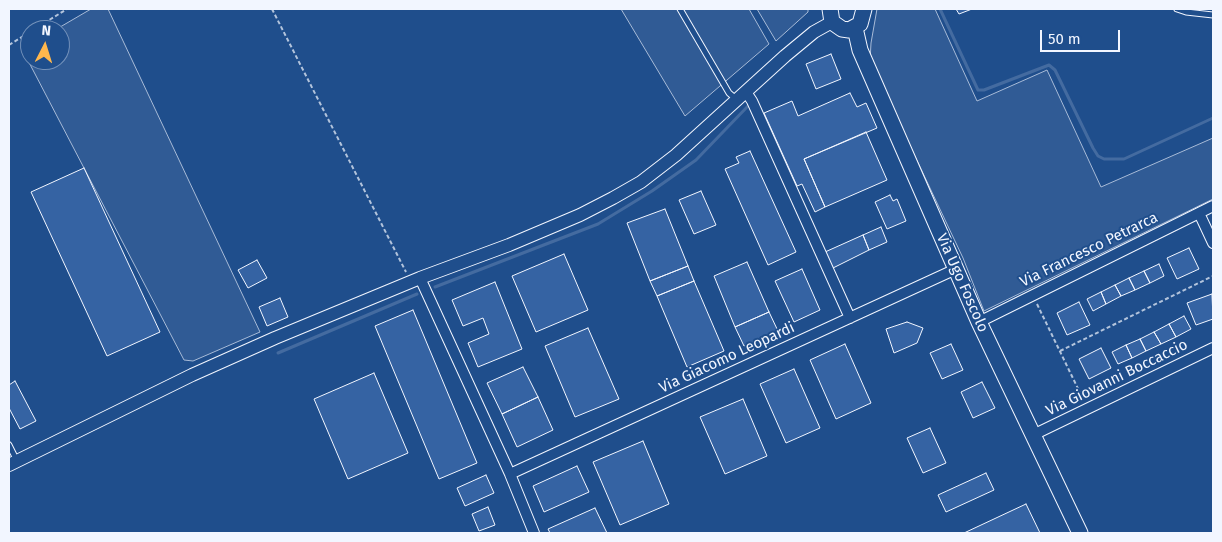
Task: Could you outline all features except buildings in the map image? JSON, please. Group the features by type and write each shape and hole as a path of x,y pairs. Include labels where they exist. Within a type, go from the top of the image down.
{"main road":[{"path":"831,16 842,29 855,28 863,19 864,9"},
{"name":"Via Ugo Foscolo","path":"855,28 860,50 979,322 1080,533"}],"street":[{"path":"13,463 192,375 416,280 509,245 580,215 612,198 641,182 676,155 831,16"},
{"path":"741,96 752,101 850,318"},
{"name":"Via Francesco Petrarca","path":"979,322 1213,206"},
{"path":"1199,213 1213,243"},
{"name":"Via Giacomo Leopardi","path":"510,474 956,269"},
{"path":"416,280 510,474 534,533"},
{"name":"Via Giovanni Boccaccio","path":"1033,435 1213,348"}],"lane":[{"path":"680,9 729,93 741,96"},
{"path":"1177,9 1213,15"},
{"path":"9,445 13,463"}],"path":[{"path":"50,20 67,9"},
{"path":"272,9 416,280"},
{"path":"9,45 20,38"},
{"path":"1060,351 1213,276"},
{"path":"1033,295 1088,408"}],"shaded area":[{"path":"91,9 108,9 260,332 193,361 184,360 33,70 70,70 70,21"},
{"path":"621,9 749,9 769,44 685,116"},
{"path":"757,9 808,9 808,12 776,41"},
{"path":"877,9 935,9 977,101 1047,70 1101,187 1213,138 1213,199 984,311 963,258 870,61"}],"waterway":[{"path":"940,9 978,90 984,90 1049,65 1055,70 1093,148 1098,156 1104,159 1124,159 1213,118"},
{"path":"435,287 598,224 652,191 696,160 749,105"},
{"path":"278,353 417,294"}]}
